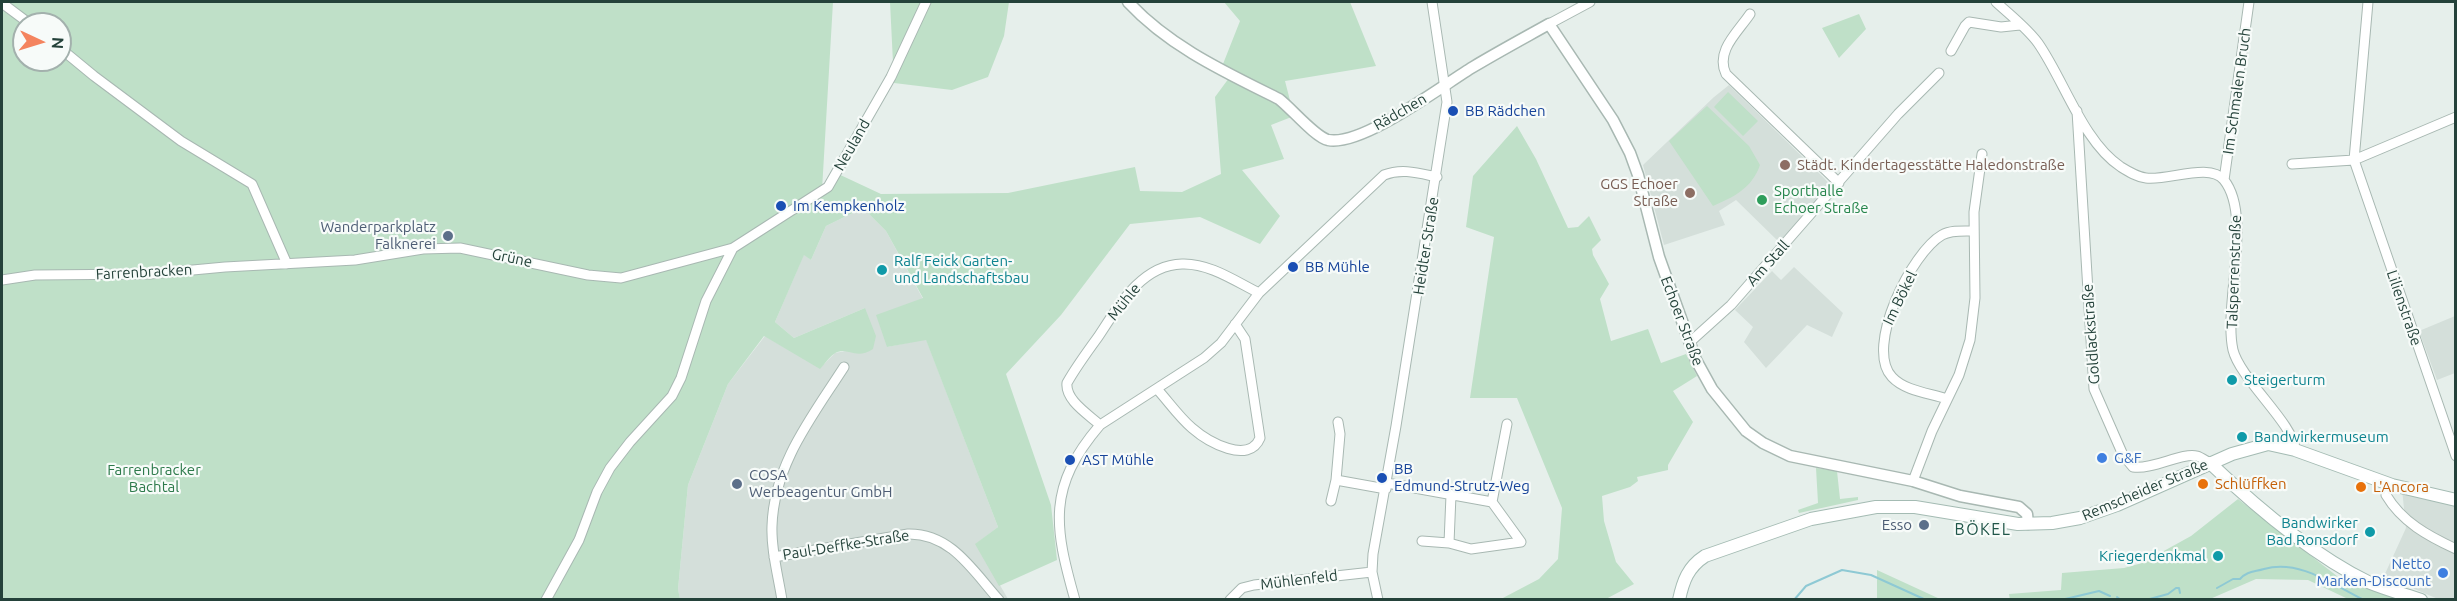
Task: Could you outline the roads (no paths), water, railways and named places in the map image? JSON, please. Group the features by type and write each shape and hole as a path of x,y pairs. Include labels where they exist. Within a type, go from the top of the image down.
{"main road":[{"name":"Remscheider Straße","path":"1679,600 1685,578 1696,563 1705,556 1788,526 1834,514 1876,507 1899,506 2028,524 2064,522 2104,511 2210,463 2264,444 2279,445 2295,450 2392,485 2456,500"},
{"path":"2210,463 2302,541 2331,560 2369,582 2421,600"}],"street":[{"name":"Neuland","path":"733,248 828,188 891,77 926,2"},
{"name":"Rädchen","path":"1128,2 1149,24 1173,42 1279,99 1295,111 1320,136 1333,140 1346,138 1384,124 1446,84 1590,2"},
{"name":"Heidter Straße","path":"1378,600 1372,572 1437,177 1447,102 1432,2"},
{"path":"1996,2 2038,43 2077,111 2105,153 2136,176 2161,179 2211,172 2224,180"},
{"name":"Im Schmalen Bruch","path":"2224,180 2249,2"},
{"name":"Lilienstraße","path":"2368,2 2354,160 2456,456"},
{"path":"1750,14 1726,46 1722,65 1726,74 1839,183"},
{"path":"1951,51 1969,22 2001,27 2020,25"},
{"name":"Echoer Straße","path":"1549,24 1613,120 1638,175 1659,257 1703,375 1721,401 1746,430 1763,443 1790,456 1913,481 1960,496 2019,507 2027,514 2028,524"},
{"path":"72,58 181,141 252,184 287,264"},
{"name":"Am Stall","path":"1690,342 1731,305 1898,114 1939,73"},
{"name":"Goldlackstraße","path":"2077,111 2094,389 2123,456 2133,468 2149,467 2189,456 2197,456 2210,463"},
{"path":"2292,164 2354,160 2456,117"},
{"path":"1913,481 1959,375 1970,340 1975,298 1973,231 1982,154"},
{"path":"1075,600 1058,529 1059,506 1066,476 1087,440 1100,425 1204,358 1221,343 1259,293 1384,175 1395,171 1406,171 1437,177"},
{"name":"Talsperrenstraße","path":"2224,180 2232,192 2236,212 2231,331 2234,353 2245,373 2291,436 2295,450"},
{"name":"Im Bökel","path":"1947,399 1910,388 1892,377 1884,360 1883,339 1888,318 1905,283 1930,246 1939,237 1950,232 1973,231"},
{"name":"Grüne","path":"287,264 355,260 423,249 460,248 588,275 621,278 733,248"},
{"path":"546,600 579,540 597,492 610,468 630,442 672,396 681,378 706,301 733,248"},
{"name":"Farrenbracken","path":"2,280 35,275 150,274 287,264"},
{"name":"Mühle","path":"1100,425 1069,396 1066,390 1067,383 1121,304 1144,279 1170,266 1197,266 1214,270 1259,293"},
{"path":"1157,389 1192,428 1213,441 1239,451 1250,451 1257,446 1260,438 1245,339 1235,324"},
{"path":"782,600 774,557 772,528 774,499 783,468 844,367"},
{"path":"1331,501 1336,480 1340,434 1338,422"},
{"path":"1492,502 1507,424"},
{"path":"1336,480 1492,502 1521,542 1471,549 1449,543 1422,541"},
{"path":"1449,543 1450,495"},
{"path":"2386,495 2392,505 2418,530 2456,549"},
{"name":"Paul-Deffke-Straße","path":"774,557 908,534 931,536 947,544 999,600"},
{"name":"Mühlenfeld","path":"1230,600 1242,588 1254,585 1372,572"}],"waterway":[{"path":"2217,588 2251,572 2277,567 2290,568 2316,575 2364,600"},
{"path":"1794,600 1806,586 1842,570 1871,575 1926,600"},
{"path":"2146,600 2168,594 2176,588 2179,588 2180,593"},
{"path":"2061,600 2099,591 2110,596"},
{"path":"2117,597 2121,600"}],"place":[{"name":"BB Rädchen","path":"1453,111"},
{"name":"Städt. Kindertagesstätte Haledonstraße","path":"1785,165"},
{"name":"GGS Echoer Straße","path":"1690,193"},
{"name":"Sporthalle Echoer Straße","path":"1762,200"},
{"name":"Im Kempkenholz","path":"781,206"},
{"name":"Wanderparkplatz Falknerei","path":"448,236"},
{"name":"BB Mühle","path":"1293,267"},
{"name":"Ralf Feick Garten- und Landschaftsbau","path":"882,270"},
{"name":"Steigerturm","path":"2232,380"},
{"name":"Bandwirkermuseum","path":"2242,437"},
{"name":"G&F","path":"2102,458"},
{"name":"AST Mühle","path":"1070,460"},
{"name":"BB Edmund-Strutz-Weg","path":"1382,478"},
{"name":"COSA Werbeagentur GmbH","path":"737,484"},
{"name":"Schlüffken","path":"2203,484"},
{"name":"L'Ancora","path":"2361,487"},
{"name":"Esso","path":"1924,525"},
{"name":"Bandwirker Bad Ronsdorf","path":"2370,532"},
{"name":"Kriegerdenkmal","path":"2218,556"},
{"name":"Netto Marken-Discount","path":"2443,573"}],"district":[{"name":"BÖKEL","path":"1983,530"}],"park label":[{"name":"Farrenbracker Bachtal","path":"154,478"}]}
